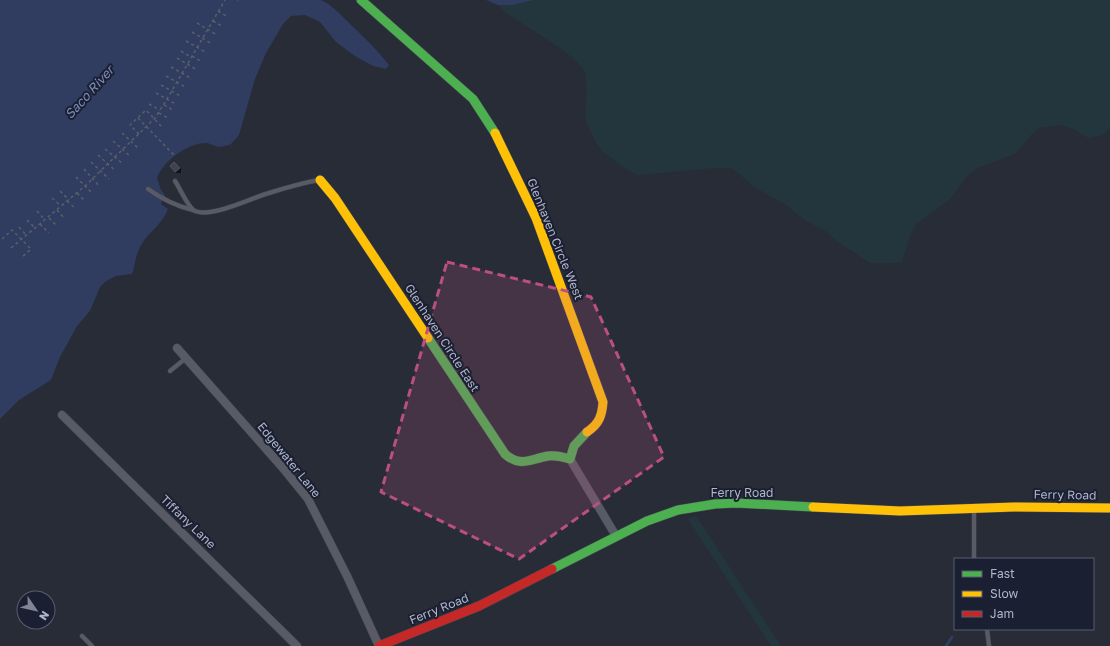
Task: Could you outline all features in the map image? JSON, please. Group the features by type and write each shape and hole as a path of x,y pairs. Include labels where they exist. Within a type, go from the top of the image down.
{"street":[{"name":"Glenhaven Circle West","path":"361,0 473,99 494,132 528,200 536,218 604,408 601,418 593,429 574,445 570,459"},
{"name":"Glenhaven Circle East","path":"320,180 335,198 505,454 512,460 520,463 554,456 570,459"},
{"name":"Edgewater Lane","path":"177,348 282,466 305,495 347,576 379,646"},
{"name":"Tiffany Lane","path":"62,415 297,646"},
{"path":"570,459 616,536"},
{"name":"Ferry Road","path":"379,646 479,606 647,521 702,505 736,503 900,511 1046,506 1110,508"}],"lane":[{"path":"148,189 163,200 175,205 195,211 208,212 219,211 269,193 320,180"},
{"path":"175,181 190,208 195,211"},
{"path":"170,371 186,358"},
{"path":"974,508 974,558"},
{"path":"986,630 989,646"},
{"path":"82,636 92,646"}],"path":[{"path":"11,248 93,179 155,118 225,0"},
{"path":"218,11 228,17"},
{"path":"213,21 222,26"},
{"path":"197,22 217,35"},
{"path":"192,32 212,44"},
{"path":"186,41 207,53"},
{"path":"181,51 202,62"},
{"path":"176,58 197,70"},
{"path":"171,67 192,79"},
{"path":"166,76 186,88"},
{"path":"161,85 182,97"},
{"path":"156,93 177,105"},
{"path":"149,104 168,118"},
{"path":"164,105 173,110"},
{"path":"139,134 130,125 146,110 162,126"},
{"path":"138,117 174,155"},
{"path":"122,133 139,149"},
{"path":"113,141 131,157"},
{"path":"105,149 123,164"},
{"path":"98,155 116,171"},
{"path":"91,162 108,179"},
{"path":"84,169 100,187"},
{"path":"76,177 93,194"},
{"path":"60,190 76,210"},
{"path":"77,193 85,201"},
{"path":"52,198 61,206"},
{"path":"57,210 65,219"},
{"path":"37,211 45,220"},
{"path":"48,217 57,226"},
{"path":"27,220 35,228"},
{"path":"40,224 49,233"},
{"path":"19,227 26,235"},
{"path":"2,239 12,230 22,239 31,249 21,258"}],"highlighted area":[{"path":"447,262 591,297 664,457 519,559 381,492"}],"shaded area":[{"path":"534,0 1110,0 1110,127 1103,135 1088,138 1074,129 1060,125 1039,128 1015,154 977,168 966,177 950,199 916,224 909,238 902,262 870,263 837,241 826,231 806,221 786,205 753,186 732,168 714,168 637,175 620,165 603,152 595,141 587,124 585,114 587,93 585,71 573,58 560,48 505,12 498,5 513,5"},
{"path":"696,516 781,646 771,646 687,518"}],"water":[{"name":"Saco River","path":"0,0 321,0 340,14 389,65 386,69 373,66 355,56 336,42 320,22 305,15 291,16 283,24 266,53 255,79 239,135 230,145 218,147 209,143 199,144 184,150 170,159 157,178 161,190 165,195 161,204 168,209 166,214 140,247 133,272 131,274 116,276 106,281 100,287 90,311 77,326 60,357 51,380 19,400 0,419"},
{"path":"486,0 534,0 513,5 498,5"}],"building":[{"path":"174,162 180,168 175,172 170,166"}],"waterway":[{"path":"946,646 952,637"}],"traffic: fast":[{"path":"361,0 473,99 495,133"},
{"path":"428,338 505,454 516,461 521,462 551,456 559,456 570,459 574,446 587,432"},
{"path":"552,569 647,521 678,510 715,504 736,503 813,507"}],"traffic: slow":[{"path":"495,133 536,218 603,402 602,411 597,423 587,432"},
{"path":"320,180 335,198 428,338"},
{"path":"813,507 900,511 1014,507 1110,508"}],"traffic: jam":[{"path":"379,646 479,606 552,569"}]}
